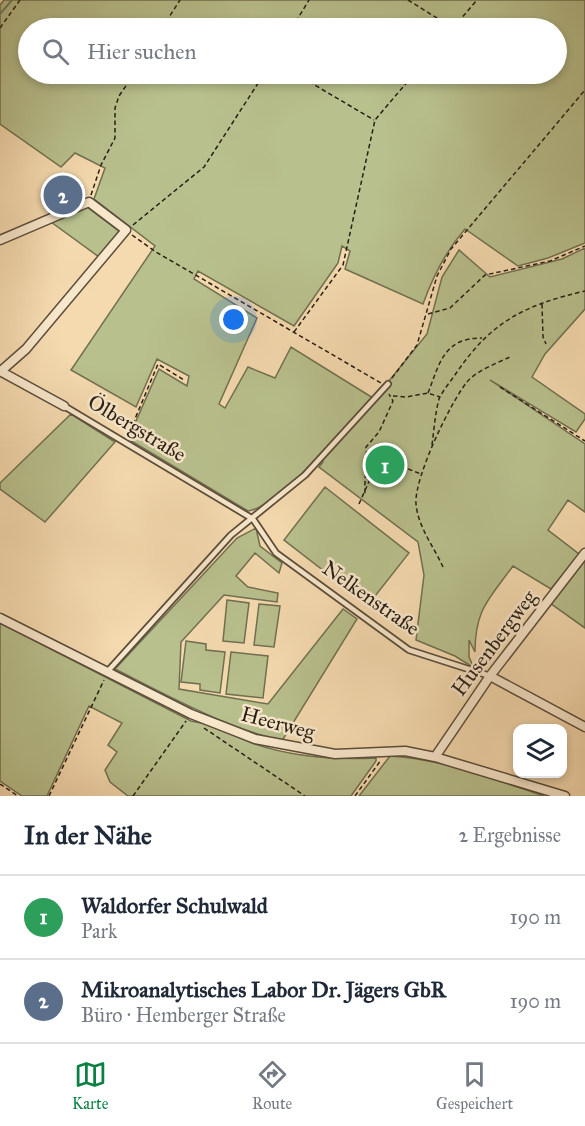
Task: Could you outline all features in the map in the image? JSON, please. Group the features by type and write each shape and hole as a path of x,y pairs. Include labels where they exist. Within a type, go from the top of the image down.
{"street":[{"path":"0,240 88,202 126,230 26,349 1,371"},
{"name":"Ölbergstraße","path":"1,371 64,406"},
{"name":"Husenbergweg","path":"435,757 490,676 585,553"},
{"name":"Heerweg","path":"0,618 191,714 255,740 290,748 335,754 405,751 435,757 565,796"},
{"name":"Nelkenstraße","path":"490,676 585,727"}],"lane":[{"path":"108,671 231,536 305,475 386,387"},
{"name":"Ölbergstraße","path":"64,406 254,519"},
{"name":"Nelkenstraße","path":"254,519 276,553 409,650 490,676"}],"path":[{"path":"0,28 20,0"},
{"path":"168,18 180,0"},
{"path":"298,18 309,0"},
{"path":"408,0 437,18"},
{"path":"462,18 477,0"},
{"path":"88,202 101,165 115,138 115,108 119,96 127,84"},
{"path":"258,84 204,167 126,230 156,252 386,387 392,396"},
{"path":"313,84 375,120"},
{"path":"293,333 343,266 375,120 406,84"},
{"path":"386,387 417,345 437,276 451,249 585,90"},
{"path":"426,315 450,308 485,275 494,271 550,261 585,246"},
{"path":"432,449 440,397 484,338 499,326 542,303 585,291"},
{"path":"542,303 543,337 546,344"},
{"path":"428,393 442,358 454,342 469,338 484,338"},
{"path":"443,567 420,524 416,502 422,475 432,449 468,380 510,357"},
{"path":"125,441 158,364 184,380"},
{"path":"500,387 585,441"},
{"path":"392,396 406,397 428,393 440,397"},
{"path":"365,493 364,481 368,466 366,447 379,432 392,396"},
{"path":"359,504 375,468 390,462 422,475"},
{"path":"50,796 108,671"},
{"path":"134,796 191,714 197,723 305,796"},
{"path":"355,796 382,758 382,752"},
{"path":"0,784 18,796"}],"green space":[{"path":"4,0 585,0 585,243 548,258 518,266 465,229 451,246 440,265 423,304 345,269 350,251 342,246 338,263 294,326 198,271 194,279 257,318 219,404 225,408 248,367 275,378 291,347 373,398 295,480 261,506 248,511 128,439 159,369 187,386 189,376 157,359 136,407 71,370 155,246 94,199 105,168 75,153 61,167 0,124 0,5"},
{"path":"87,207 120,232 99,257 51,222"},
{"path":"585,248 585,309 545,354 532,377 585,414 585,419 576,432 490,380 585,444 585,512 568,500 548,530 579,554 551,589 513,566 485,605 478,625 475,652 469,640 469,657 474,668 455,656 416,640 424,575 418,542 319,467 323,462 319,459 367,408 427,334 442,277 459,250 490,277 562,259"},
{"path":"71,414 115,442 45,522 0,489 0,483"},
{"path":"325,487 409,553 368,605 284,540"},
{"path":"256,528 260,546 282,563 279,573 255,553 236,576 248,587 278,593 277,602 224,595 181,642 179,689 268,704 343,609 357,619 282,741 218,719 115,669 237,538"},
{"path":"585,558 585,628 550,603"},
{"path":"227,600 249,603 244,643 223,641"},
{"path":"259,604 280,606 274,647 254,645"},
{"path":"0,623 191,721 282,752 329,758 376,758 376,761 351,796 128,796 110,782 105,770 117,752 108,745 122,723 89,706 47,796 22,796 0,781"},
{"path":"186,641 206,644 206,650 225,652 220,693 200,690 200,684 181,682"},
{"path":"231,652 268,656 263,698 226,694"},
{"path":"390,756 449,765 544,796 359,796"}],"waterway":[{"path":"0,14 12,0"}],"place":[{"name":"Mikroanalytisches Labor Dr. Jägers GbR","path":"63,195"},
{"name":"Waldorfer Schulwald","path":"385,465"}]}
